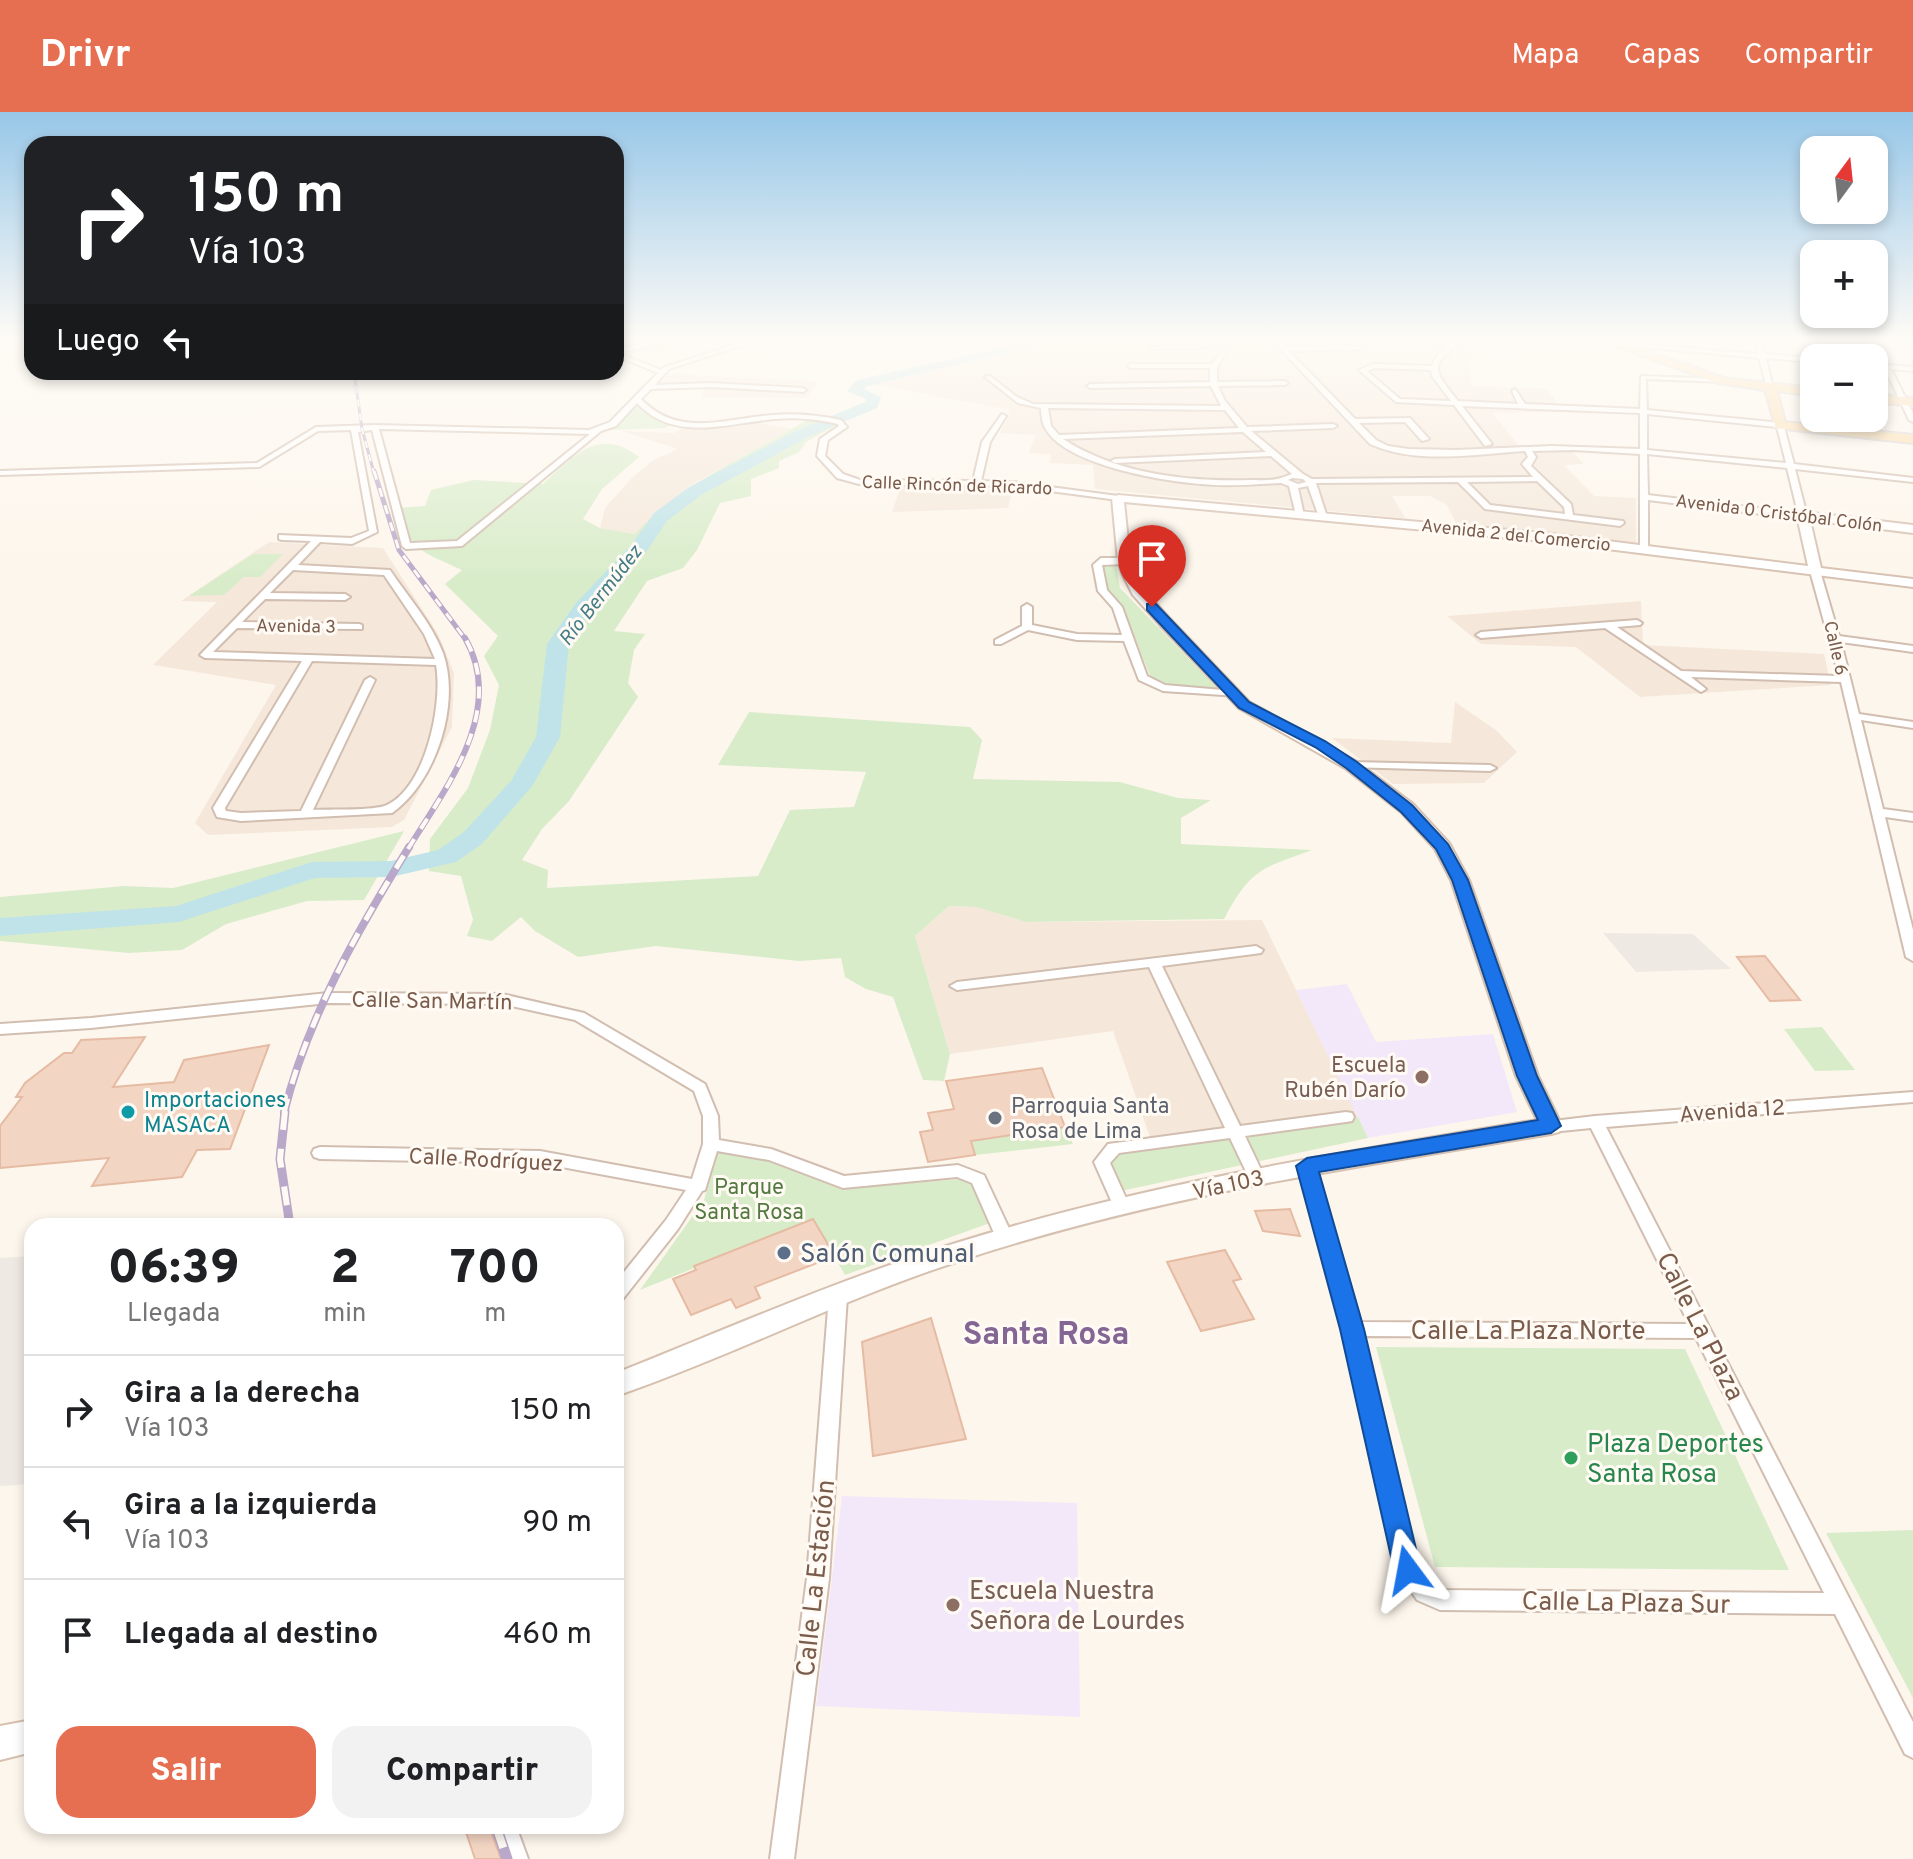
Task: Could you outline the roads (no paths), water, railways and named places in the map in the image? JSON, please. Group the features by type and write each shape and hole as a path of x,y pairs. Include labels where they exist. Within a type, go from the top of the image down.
{"main road":[{"name":"Calle 6","path":"1779,421 1780,425"},
{"path":"1780,425 1913,439"},
{"path":"1118,498 1124,561 1138,592 1234,694 1260,715 1320,744 1351,765 1423,824 1451,861 1527,1076 1551,1126"},
{"name":"Avenida 2 del Comercio","path":"1118,498 1491,531 1913,583"},
{"name":"Calle 6","path":"1803,516 1815,571"},
{"name":"Avenida 0 Cristóbal Colón","path":"1803,516 1913,529"},
{"name":"Vía 103","path":"624,1382 838,1296 1004,1237 1307,1166 1551,1126"},
{"path":"0,1743 24,1738"}],"street":[{"path":"375,427 391,502 406,546 459,544 598,431 616,421"},
{"name":"Calle Rincón de Ricardo","path":"665,421 709,425 744,421"},
{"name":"Calle Rincón de Ricardo","path":"835,421 841,422 843,427 824,439 820,447 824,462 840,476 873,483 1048,487 1118,498"},
{"path":"977,483 986,442 999,421"},
{"path":"1044,421 1057,437 1098,462 1190,481 1300,476"},
{"path":"1225,421 1293,486 1300,515"},
{"path":"1236,421 1312,483 1323,517"},
{"path":"1353,421 1379,421"},
{"path":"1353,421 1373,442 1386,448 1465,451 1558,447 1643,451 1913,480"},
{"path":"1407,421 1425,439"},
{"path":"1469,421 1488,444"},
{"path":"1641,421 1646,497 1644,550"},
{"path":"1736,421 1780,425"},
{"name":"Calle 6","path":"1780,425 1803,516"},
{"path":"1057,437 1333,426"},
{"path":"0,473 259,465 316,429 375,427 598,431"},
{"path":"282,537 352,541 373,532 352,433 375,427"},
{"path":"1528,450 1532,457 1526,466 1536,479 1568,506 1569,517"},
{"path":"1098,462 1273,454"},
{"path":"1293,486 1354,481 1536,479"},
{"path":"1460,480 1488,507 1620,523"},
{"name":"Avenida 0 Cristóbal Colón","path":"1646,497 1803,516"},
{"path":"318,539 205,655 440,662"},
{"path":"1124,561 1101,561 1097,565 1103,591 1117,607 1149,683 1163,688 1234,694"},
{"path":"291,567 387,572 440,662 440,724 431,753 399,805 376,811 241,817 221,814 219,808 308,659"},
{"name":"Calle 6","path":"1815,571 1835,638 1913,957"},
{"path":"264,596 345,597"},
{"path":"1027,607 1027,627"},
{"path":"1481,635 1637,623"},
{"name":"Avenida 3","path":"234,625 359,627"},
{"path":"1607,625 1701,689"},
{"path":"998,642 1027,627 1077,637 1128,638"},
{"path":"1835,638 1913,649"},
{"path":"1679,674 1843,679"},
{"path":"305,814 370,680"},
{"path":"1853,716 1913,725"},
{"path":"1351,765 1490,768"},
{"path":"1877,812 1913,817"},
{"path":"957,986 1256,950"},
{"path":"1154,963 1257,1178"},
{"name":"Calle San Martín","path":"0,1029 91,1023 328,998 502,999 579,1016 700,1088 711,1107 713,1145 699,1186 624,1284"},
{"name":"Avenida 12","path":"1551,1126 1913,1097"},
{"path":"1122,1207 1102,1162 1114,1148 1346,1117"},
{"name":"Calle La Plaza","path":"1595,1121 1913,1746"},
{"path":"713,1145 771,1155 843,1182 958,1171 969,1173 978,1179 1004,1237"},
{"name":"Calle Rodríguez","path":"320,1153 540,1157 699,1186"},
{"path":"1307,1166 1352,1329"},
{"name":"Calle La Estación","path":"782,1859 818,1578 838,1296"},
{"name":"Calle La Plaza Norte","path":"1352,1329 1704,1331"},
{"name":"Calle La Plaza Sur","path":"1352,1329 1408,1570 1416,1584 1440,1600 1842,1604"},
{"path":"507,1834 516,1859"}],"waterway":[{"name":"Río Bermúdez","path":"0,927 179,914 312,870 391,869 447,856 473,838 521,785 548,737 558,644 583,607 639,548 660,517 695,491 804,433 834,421"}],"railway":[{"path":"361,421 374,473"},
{"path":"374,471 399,550 466,639"},
{"path":"408,849 453,775 475,721 479,693 476,666 466,639"},
{"path":"284,1113 320,1009 371,910 409,847"},
{"path":"285,1111 280,1159 289,1218"},
{"path":"499,1834 507,1859"}],"place":[{"name":"Escuela Rubén Darío","path":"1422,1077"},
{"name":"Importaciones MASACA","path":"128,1112"},
{"name":"Parroquia Santa Rosa de Lima","path":"995,1118"},
{"name":"Salón Comunal","path":"784,1253"},
{"name":"Plaza Deportes Santa Rosa","path":"1571,1458"},
{"name":"Escuela Nuestra Señora de Lourdes","path":"953,1605"}],"district":[{"name":"Santa Rosa","path":"1046,1333"}],"park label":[{"name":"Parque Santa Rosa","path":"749,1198"}]}
